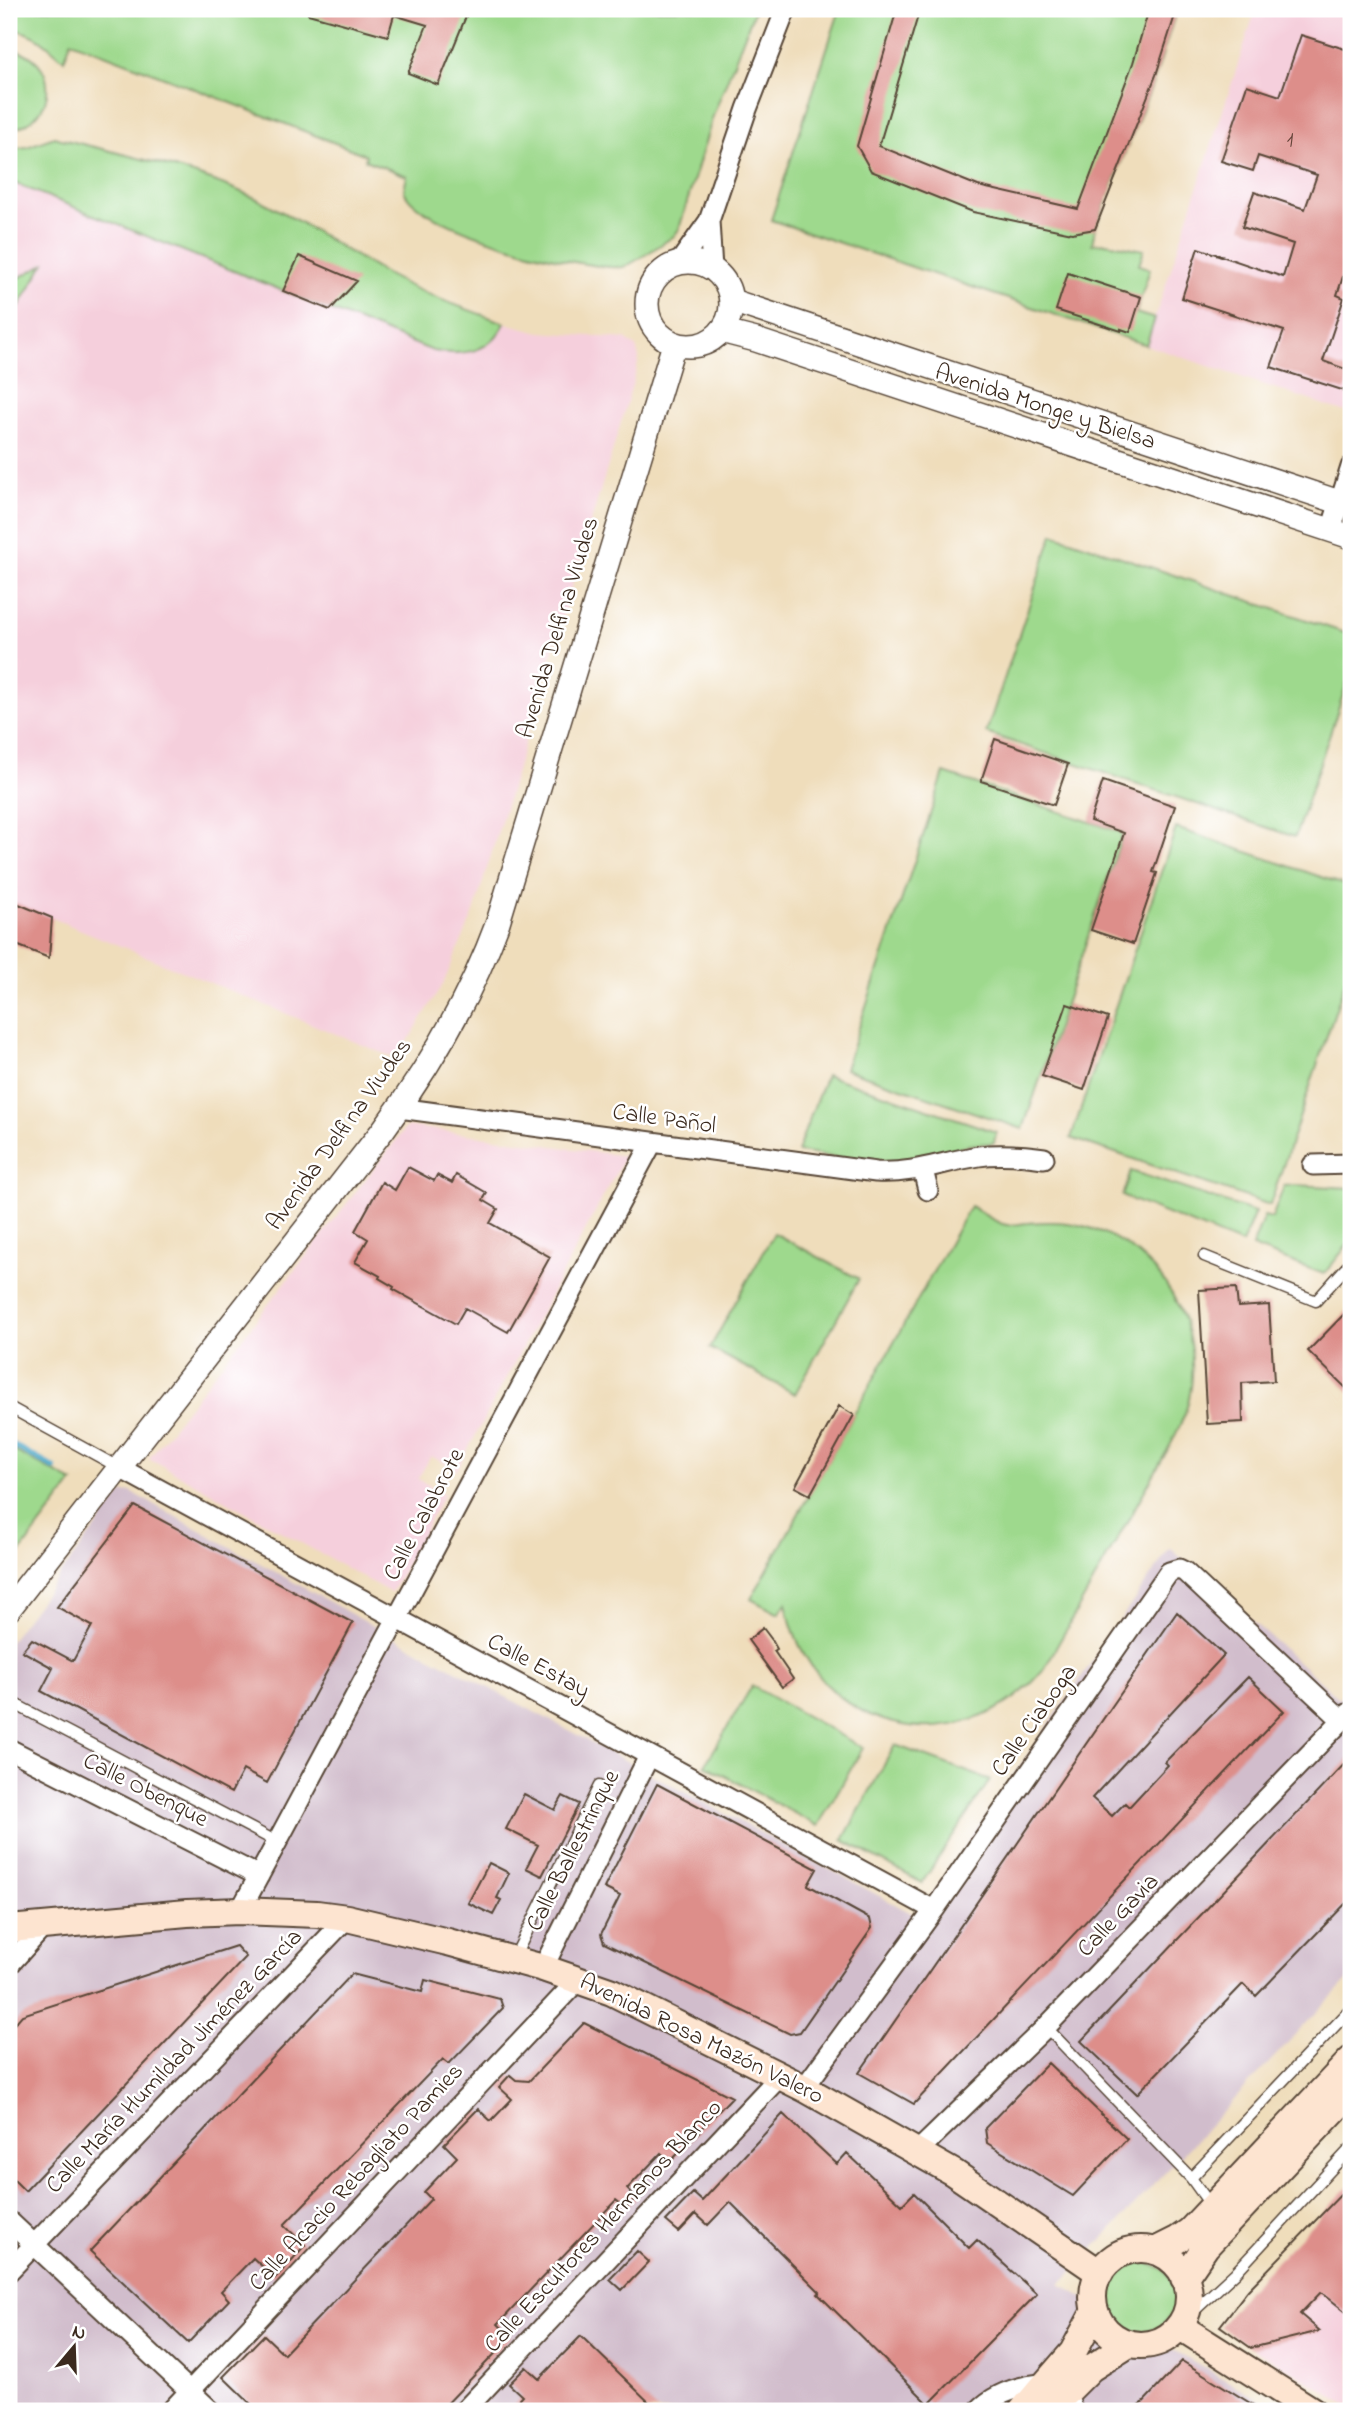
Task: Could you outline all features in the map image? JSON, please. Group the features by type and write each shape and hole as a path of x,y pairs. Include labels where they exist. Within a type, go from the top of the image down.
{"main road":[{"name":"Avenida Rosa Mazón Valero","path":"9,1929 187,1913 305,1913 347,1918 513,1959 579,1979 623,1997 804,2088 918,2151 1100,2273"},
{"path":"1155,2252 1190,2231 1351,2060"},
{"path":"1185,2278 1206,2246 1351,2092"},
{"path":"1129,2251 1155,2252 1177,2266 1185,2278 1188,2307 1181,2323 1158,2342 1139,2345 1120,2341 1104,2328 1095,2311 1094,2285 1100,2273 1108,2263 1129,2251"},
{"path":"1065,2394 1073,2352 1095,2311"},
{"path":"1181,2323 1313,2411"},
{"path":"1048,2411 1091,2368 1129,2344"},
{"path":"1021,2411 1065,2394"}],"street":[{"path":"679,263 709,222 747,109 786,9"},
{"path":"709,222 712,269"},
{"path":"679,263 696,263 712,269 725,284 732,301 727,322 721,331 715,338 691,347 674,344 663,338 648,318 646,304 653,281 669,267 679,263"},
{"name":"Avenida Monge y Bielsa","path":"732,301 1345,504"},
{"name":"Avenida Monge y Bielsa","path":"721,331 768,344 1341,534"},
{"name":"Avenida Delfina Viudes","path":"9,1609 399,1108 457,1014 484,961 506,896 674,344"},
{"path":"1341,534 1351,467"},
{"name":"Calle Pañol","path":"399,1108 876,1172 923,1170 980,1156 1016,1155 1044,1158"},
{"name":"Calle Calabrote","path":"240,1911 652,1143"},
{"path":"1313,1166 1351,1164"},
{"path":"923,1170 928,1190"},
{"name":"Calle Estay","path":"118,1467 934,1910"},
{"name":"Calle Ciaboga","path":"804,2088 934,1910 1172,1570 1185,1572 1347,1715"},
{"name":"Calle Gavia","path":"918,2151 1046,2027 1347,1715"},
{"name":"Calle Obenque","path":"9,1749 259,1876"},
{"name":"Calle Ballestrinque","path":"543,1968 649,1756"},
{"name":"Calle María Humildad Jiménez García","path":"9,2270 347,1918"},
{"path":"9,1965 46,1925"},
{"name":"Calle Acacio Rebagliato Pamies","path":"171,2411 579,1979"},
{"name":"Calle Escultores Hermanos Blanco","path":"464,2411 780,2076"},
{"path":"9,2221 211,2411"},
{"path":"978,2411 986,2403 1010,2391 1065,2394"}],"lane":[{"path":"1204,1256 1315,1301 1351,1262"},
{"path":"9,1407 118,1467"},
{"path":"9,1701 277,1842"},
{"path":"513,1959 599,1786"},
{"path":"1191,2178 1351,2009"},
{"path":"1046,2027 1191,2178 1212,2207"},
{"path":"1181,2323 1235,2273 1351,2148"}],"shaded area":[{"path":"1256,9 1331,9 1351,16 1351,394 1345,412 1146,345"},
{"path":"54,137 158,163 209,179 254,198 427,295 462,308 540,332 625,339 636,347 639,358 636,372 473,915 443,984 397,1059 52,918 49,958 9,942 9,149 27,147"},
{"path":"407,1126 625,1156 457,1470 431,1456 418,1479 444,1494 391,1593 149,1458"},
{"path":"131,1492 373,1626 917,1916 1170,1548 1339,1698 1351,1686 1351,1976 1060,2284 1279,2411 9,2411 9,1642 122,1493"},
{"path":"1351,2184 1351,2407 1251,2347 1248,2290"}],"green space":[{"path":"9,9 755,9 713,116 679,229 674,236 623,267 574,262 539,254 468,232 437,219 415,204 404,190 407,176 365,160 366,155 71,41 64,60 34,36 9,29"},
{"path":"840,9 1177,9 1156,75 1095,229 1092,244 1107,243 1144,250 1139,265 1150,269 1136,313 1155,319 1146,345 771,220"},
{"path":"9,49 26,54 38,63 45,75 47,88 45,102 38,114 26,124 10,130"},
{"path":"54,137 155,162 229,187 286,214 397,280 505,323 492,341 475,350 455,353 433,351 9,181 9,149 27,147"},
{"path":"44,264 9,323 9,283"},
{"path":"1053,534 1351,635 1351,671 1295,837 986,733"},
{"path":"944,773 1123,833 1023,1129 845,1069"},
{"path":"1176,828 1351,887 1351,964 1270,1205 1071,1138"},
{"path":"826,1075 996,1132 994,1143 968,1145 901,1162 882,1164 797,1152"},
{"path":"1131,1171 1255,1212 1242,1244 1122,1196"},
{"path":"1284,1186 1351,1188 1351,1241 1324,1274 1252,1247 1264,1216 1272,1218"},
{"path":"970,1206 1007,1225 1050,1222 1087,1227 1113,1238 1137,1253 1156,1272 1172,1295 1184,1320 1191,1347 1192,1375 1187,1408 1172,1442 1043,1671 1009,1702 971,1720 931,1727 892,1722 856,1707 824,1682 800,1647 786,1603 779,1614 751,1599"},
{"path":"774,1233 859,1279 795,1394 710,1348"},
{"path":"9,1448 73,1482 9,1567"},
{"path":"752,1686 863,1748 818,1826 705,1765"},
{"path":"895,1745 990,1780 922,1883 843,1840"},
{"path":"1141,2262 1160,2268 1170,2278 1176,2297 1170,2316 1160,2326 1141,2332 1122,2326 1112,2316 1106,2297 1112,2278 1122,2268"}],"building":[{"path":"308,9 469,9 438,85 408,73 427,25 394,15 388,36 308,14"},
{"path":"897,9 920,9 879,146 978,186 1078,209 1133,63 1149,9 1177,9 1156,75 1095,229 1072,233 973,212 871,171 857,146"},
{"path":"1301,35 1351,51 1351,252 1337,295 1344,298 1323,361 1351,371 1345,391 1271,367 1284,331 1182,298 1198,248 1283,277 1293,244 1242,227 1254,192 1305,209 1317,175 1258,156 1253,171 1221,161 1247,85 1280,96"},
{"path":"299,256 357,281 330,310 283,291"},
{"path":"1068,273 1141,297 1130,332 1056,310"},
{"path":"995,739 1068,764 1054,805 981,781"},
{"path":"1103,781 1175,806 1153,872 1157,873 1133,944 1091,930 1124,833 1090,821"},
{"path":"9,900 52,918 49,958 9,942"},
{"path":"1067,1004 1108,1018 1084,1090 1042,1076"},
{"path":"408,1167 434,1181 437,1175 452,1183 456,1175 487,1193 483,1200 498,1209 490,1223 550,1257 508,1332 465,1308 456,1324 393,1289 394,1287 379,1278 380,1276 355,1262 368,1239 355,1231 382,1182 395,1190"},
{"path":"1236,1288 1238,1307 1269,1305 1274,1381 1242,1383 1243,1422 1207,1424 1199,1290"},
{"path":"1351,1307 1351,1393 1308,1351"},
{"path":"839,1406 854,1415 810,1495 795,1487"},
{"path":"135,1506 353,1623 267,1783 243,1770 231,1793 41,1691 53,1668 22,1651 32,1639 73,1661 92,1626 57,1607"},
{"path":"1177,1612 1224,1655 1092,1798 1112,1816 1125,1803 1129,1807 1168,1765 1165,1762 1248,1677 1284,1711 914,2104 859,2073"},
{"path":"763,1628 777,1649 774,1651 793,1679 782,1687 748,1640"},
{"path":"1351,1757 1351,1898 1256,1996 1243,1984 1137,2094 1081,2041"},
{"path":"657,1784 817,1869 808,1885 870,1919 872,1928 800,2032 790,2034 604,1943 601,1934 620,1896 604,1888"},
{"path":"524,1794 555,1810 563,1796 579,1804 542,1876 526,1868 538,1845 506,1829"},
{"path":"489,1863 509,1873 497,1898 501,1900 493,1915 468,1903"},
{"path":"236,1946 246,1957 25,2191 9,2175 9,2030 22,2015"},
{"path":"352,1974 422,1992 425,1980 500,1999 503,2008 449,2064 443,2059 284,2225 305,2245 292,2260 275,2278 253,2258 221,2291 229,2300 188,2343 90,2251"},
{"path":"584,2023 732,2097 670,2162 661,2153 627,2189 636,2198 626,2208 616,2200 498,2324 511,2337 440,2411 258,2411 223,2377 264,2335 284,2354 431,2199 424,2192 457,2157 444,2144 478,2109 491,2121 512,2099 499,2087 510,2075 516,2080 529,2081"},
{"path":"1048,2063 1127,2139 1073,2196 987,2143 985,2128"},
{"path":"783,2114 837,2164 847,2153 902,2205 914,2193 969,2248 977,2240 1037,2294 929,2404 730,2202 708,2225 696,2214 679,2232 666,2221 693,2193 702,2201"},
{"path":"1351,2184 1351,2316 1321,2292 1300,2314 1320,2331 1251,2348 1220,2326 1248,2290"},
{"path":"637,2251 649,2262 622,2290 610,2279"},
{"path":"581,2336 658,2411 508,2411 522,2396 509,2384 526,2367 539,2379"},
{"path":"1182,2361 1263,2411 1135,2411"}],"waterway":[{"path":"9,1443 54,1468"}]}
